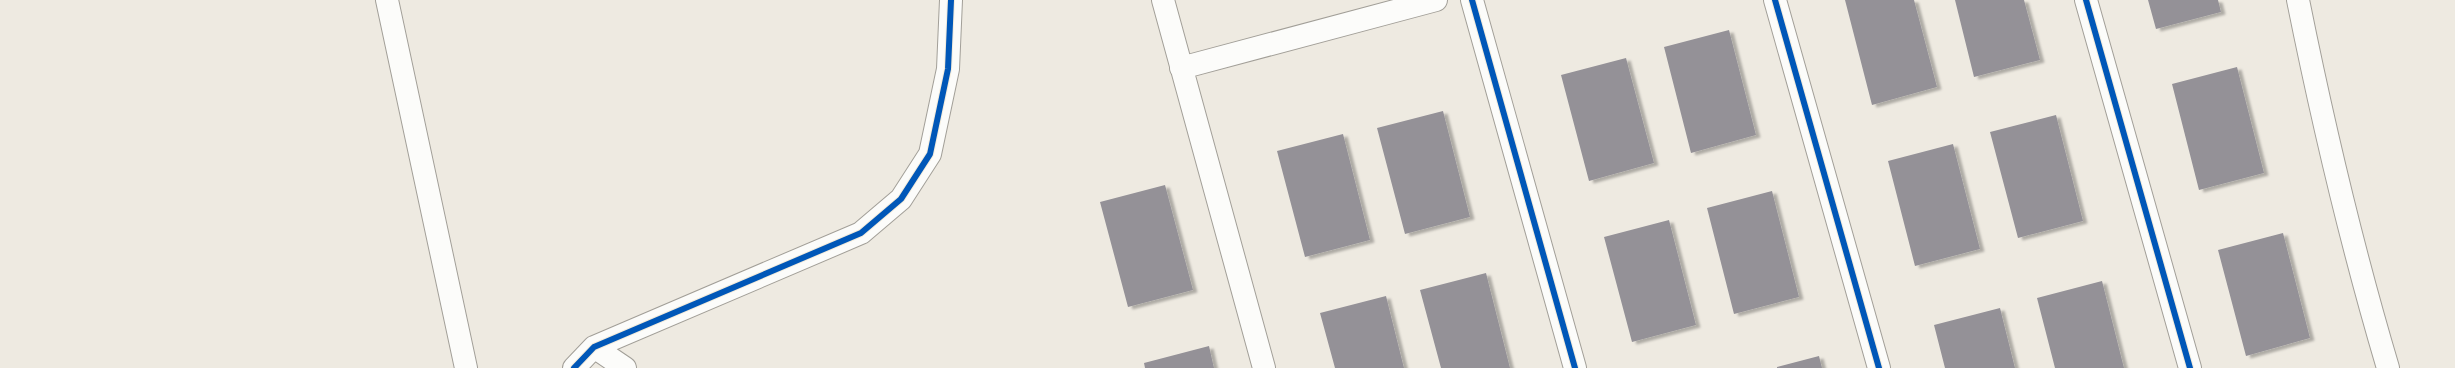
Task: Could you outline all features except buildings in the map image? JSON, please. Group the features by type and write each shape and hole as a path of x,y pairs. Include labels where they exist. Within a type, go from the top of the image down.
{"street":[{"path":"388,0 466,368"},
{"path":"574,368 594,347 861,233 900,199 930,154 948,69 951,0"},
{"path":"1163,0 1264,368"},
{"path":"1181,68 1436,0"},
{"path":"1472,0 1575,368"},
{"path":"1775,0 1879,368"},
{"path":"2086,0 2190,368"},
{"path":"2298,0 2317,92 2368,303 2388,368"},
{"path":"594,347 625,368"}],"cycle path":[{"path":"574,368 594,347 861,233 901,199 930,154 948,69 951,0"},
{"path":"1472,0 1575,368"},
{"path":"1775,0 1879,368"},
{"path":"2086,0 2190,368"}]}
